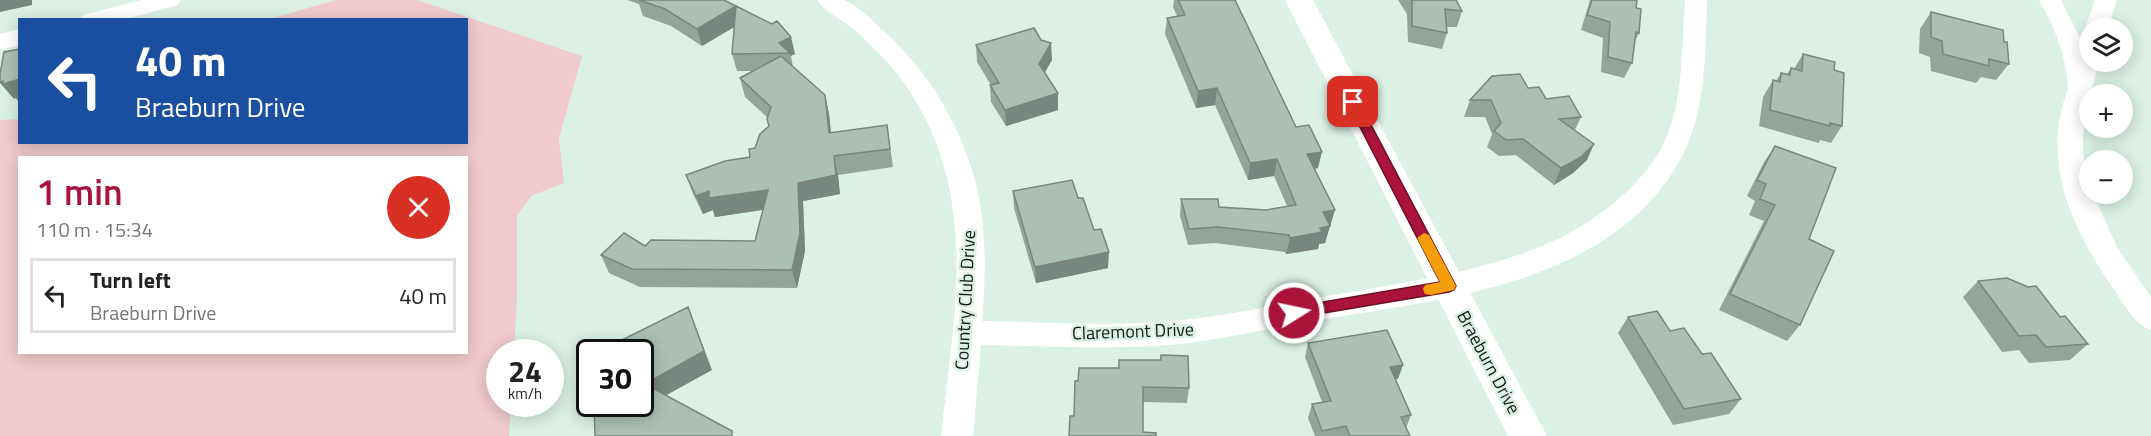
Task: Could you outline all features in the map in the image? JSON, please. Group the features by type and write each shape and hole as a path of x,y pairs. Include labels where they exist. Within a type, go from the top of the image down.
{"street":[{"path":"99,18 170,0"},
{"name":"Country Club Drive","path":"828,0 848,12 904,64 926,95 945,129 959,167 968,209 971,254 957,436"},
{"name":"Braeburn Drive","path":"1299,0 1528,436"},
{"name":"Claremont Drive","path":"966,333 1182,332 1449,286 1501,274 1548,258 1583,240 1614,219 1643,193 1665,164 1681,134 1689,103 1696,0"},
{"path":"2049,0 2063,21 2074,46 2078,68 2078,93"},
{"path":"2100,18 2106,0"},
{"path":"0,42 18,38"},
{"path":"2084,72 2070,131 2071,154 2078,190 2093,229 2117,271 2151,318"}],"shaded area":[{"path":"336,0 417,0 582,56 559,138 564,183 531,196 517,216 515,339 486,339 486,417 510,417 509,436 0,436 0,120 18,119 18,144 468,144 468,18 273,18"}],"building":[{"path":"639,0 724,0 736,6 697,29 665,9"},
{"path":"1178,0 1235,0 1296,127 1309,125 1322,152 1307,154 1335,210 1323,212 1330,226 1320,228 1322,232 1290,238 1289,235 1218,227 1189,229 1181,199 1218,199 1219,207 1266,210 1296,205 1277,159 1250,163 1217,88 1198,91 1167,18 1185,15"},
{"path":"1412,0 1456,0 1462,11 1445,9 1447,33 1412,26"},
{"path":"1592,0 1637,0 1636,8 1641,9 1639,33 1636,32 1632,63 1608,57 1610,22 1587,15"},
{"path":"736,6 772,24 777,21 791,37 779,43 790,53 732,54"},
{"path":"1931,12 2003,30 2004,42 2007,42 2009,64 1989,59 1989,66 1943,54 1942,41 1931,37"},
{"path":"1034,28 1041,40 1051,43 1039,64 1058,93 1005,110 990,85 999,83 976,45"},
{"path":"18,49 18,80 3,84 3,81 0,82 0,74 4,52"},
{"path":"1803,54 1835,62 1834,70 1844,73 1842,126 1830,123 1830,126 1770,110 1773,80 1780,82 1781,73 1790,75 1791,68 1802,71"},
{"path":"781,56 825,95 829,133 887,125 890,149 834,156 836,175 798,183 800,233 792,270 632,269 601,255 624,233 645,246 651,240 755,241 768,190 709,198 709,191 696,196 686,175 725,161 750,157 749,149 755,148 760,134 769,126 767,119 771,107 740,78"},
{"path":"1520,74 1528,88 1539,87 1546,99 1569,96 1581,117 1559,119 1594,144 1581,157 1561,168 1523,139 1506,140 1494,131 1501,123 1491,100 1470,100 1492,76"},
{"path":"1775,146 1836,168 1809,239 1834,251 1800,325 1730,294 1775,205 1760,199 1766,184 1757,180"},
{"path":"1072,180 1078,198 1083,198 1094,230 1101,229 1109,252 1035,267 1013,191"},
{"path":"2007,278 2028,287 2036,286 2060,317 2065,316 2088,344 2046,347 2036,335 2019,336 1978,281"},
{"path":"688,307 704,351 654,379 654,339 624,339"},
{"path":"1657,311 1670,331 1684,328 1702,354 1711,353 1741,399 1684,409 1628,317"},
{"path":"1387,330 1403,365 1390,367 1411,415 1401,417 1410,436 1350,436 1346,426 1322,431 1312,404 1331,401 1308,343"},
{"path":"1161,355 1188,356 1189,388 1143,387 1143,432 1156,433 1156,436 1069,436 1070,416 1074,416 1075,381 1078,381 1079,368 1119,368 1119,360 1161,360"},
{"path":"654,389 732,431 732,436 595,436 594,417 654,417"}],"slow traffic":[{"path":"1424,238 1449,286 1431,289"}],"route":[{"path":"1294,313 1449,286 1353,102"}]}
